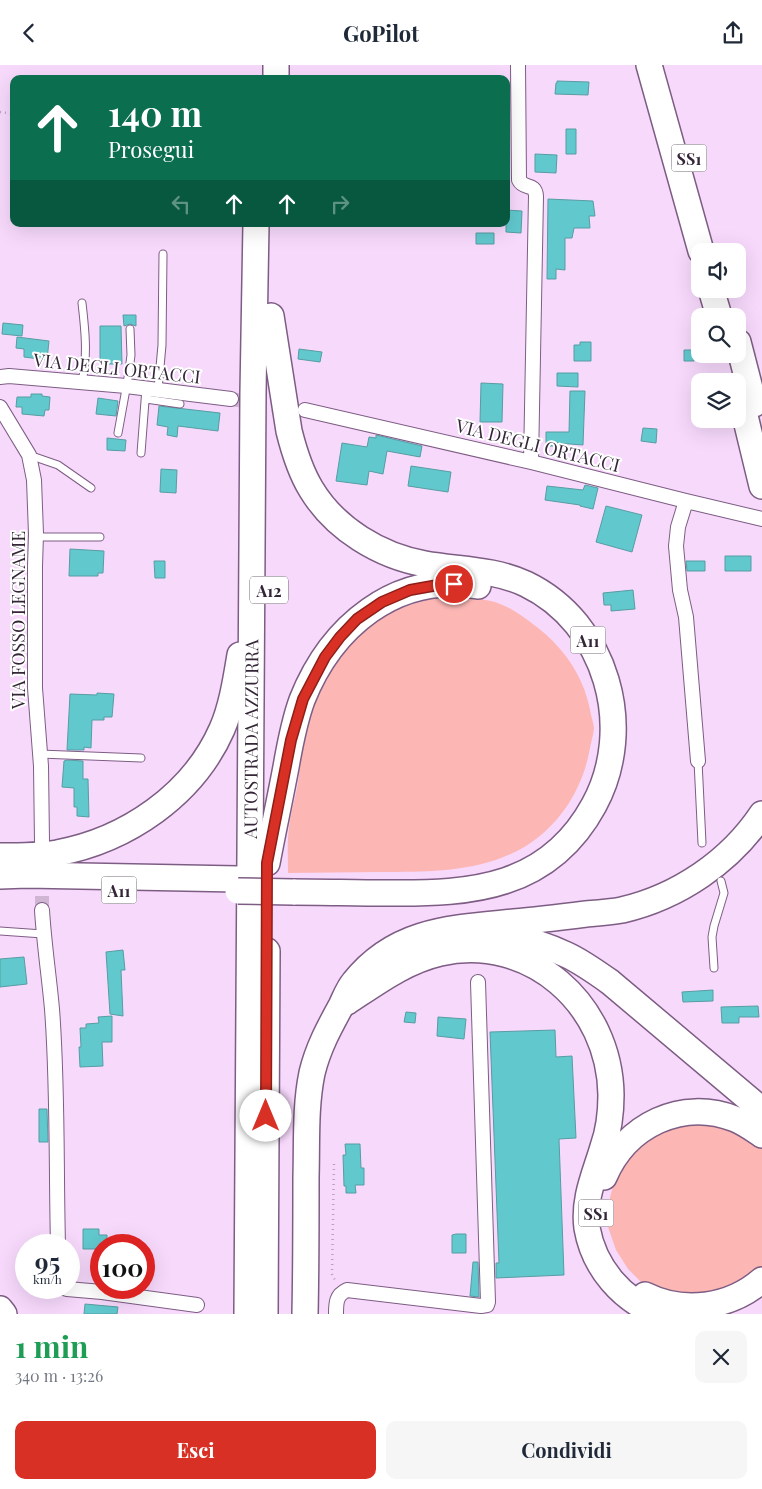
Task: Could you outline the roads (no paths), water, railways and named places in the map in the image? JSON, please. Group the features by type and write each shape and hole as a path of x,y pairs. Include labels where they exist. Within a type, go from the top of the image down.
{"highway":[{"name":"SS1","path":"649,65 699,243"},
{"name":"SS1","path":"664,65 712,243"},
{"name":"AUTOSTRADA AZZURRA","path":"247,1314 256,227"},
{"name":"AUTOSTRADA AZZURRA","path":"264,1314 273,227"},
{"name":"A11","path":"0,890 238,885 442,893 484,887 530,870 553,855 584,822 597,800 608,772 614,725 609,686 597,654 581,630 570,617 546,596 526,584 478,570 424,564 391,555 370,545 341,523 321,503 306,479 288,431 271,316"},
{"path":"743,363 762,435"},
{"path":"746,420 762,486"},
{"path":"267,863 291,740 303,699 325,657 357,619 382,602 410,590 438,585 459,584 489,588 519,598 556,625 574,647 589,678 595,696 598,734 594,762 586,787 574,808 555,832 537,847 518,859 462,877 292,886"},
{"path":"0,856 56,853 108,837 154,811 189,781 201,765 222,728 235,684 252,593"},
{"path":"341,1006 420,959 441,953 463,950 482,950 506,954 523,943 661,898 688,884 718,862 746,835 762,814"},
{"path":"0,874 238,885"},
{"path":"305,1314 306,1121 312,1073 321,1045 348,989 381,956 401,943 421,935 460,927 523,943 549,955 568,965 611,995 762,1127"},
{"path":"341,1006 373,974 418,952 435,946 484,940 542,945 568,955 610,982 762,1110"},
{"path":"523,943 551,976 570,991 586,1011 606,1058 610,1083 608,1129 587,1202 587,1226 593,1251 610,1280 630,1299 648,1310 659,1314"},
{"name":"SS1","path":"762,1135 735,1119 707,1113 682,1113 656,1121 645,1127 627,1142 609,1164 598,1196 596,1215 601,1241 612,1265 635,1289 648,1298 660,1303 676,1308 690,1309 716,1306 741,1296 762,1280"},
{"path":"723,1314 744,1306 762,1295"},
{"path":"0,1309 4,1314"}],"street":[{"path":"518,65 518,180 524,185 533,187 536,191 531,462"},
{"name":"VIA DEGLI ORTACCI","path":"0,377 82,381 126,386 150,392 230,399"},
{"name":"VIA FOSSO LEGNAME","path":"0,407 28,455 34,480 36,537 35,687 40,754 42,842"},
{"name":"VIA DEGLI ORTACCI","path":"306,410 531,462 762,519"},
{"path":"686,501 678,527 676,546 680,590 686,617 698,761"},
{"path":"42,910 52,1009 58,1234"},
{"path":"336,1314 337,1298 347,1290 481,1306 487,1305 478,982"},
{"path":"80,1290 197,1305"}],"lane":[{"path":"141,453 150,392 162,345 163,254"},
{"path":"82,303 85,334 85,361 82,381"},
{"path":"118,433 131,355 130,329"},
{"path":"150,392 180,404"},
{"path":"28,455 58,465 91,488"},
{"path":"36,537 100,537"},
{"path":"40,754 140,758"},
{"path":"698,761 702,843"},
{"path":"714,968 713,932 724,893 721,881"},
{"path":"0,931 43,933"}],"tunnel":[{"path":"231,399 290,408"},
{"path":"42,871 42,910"}]}
